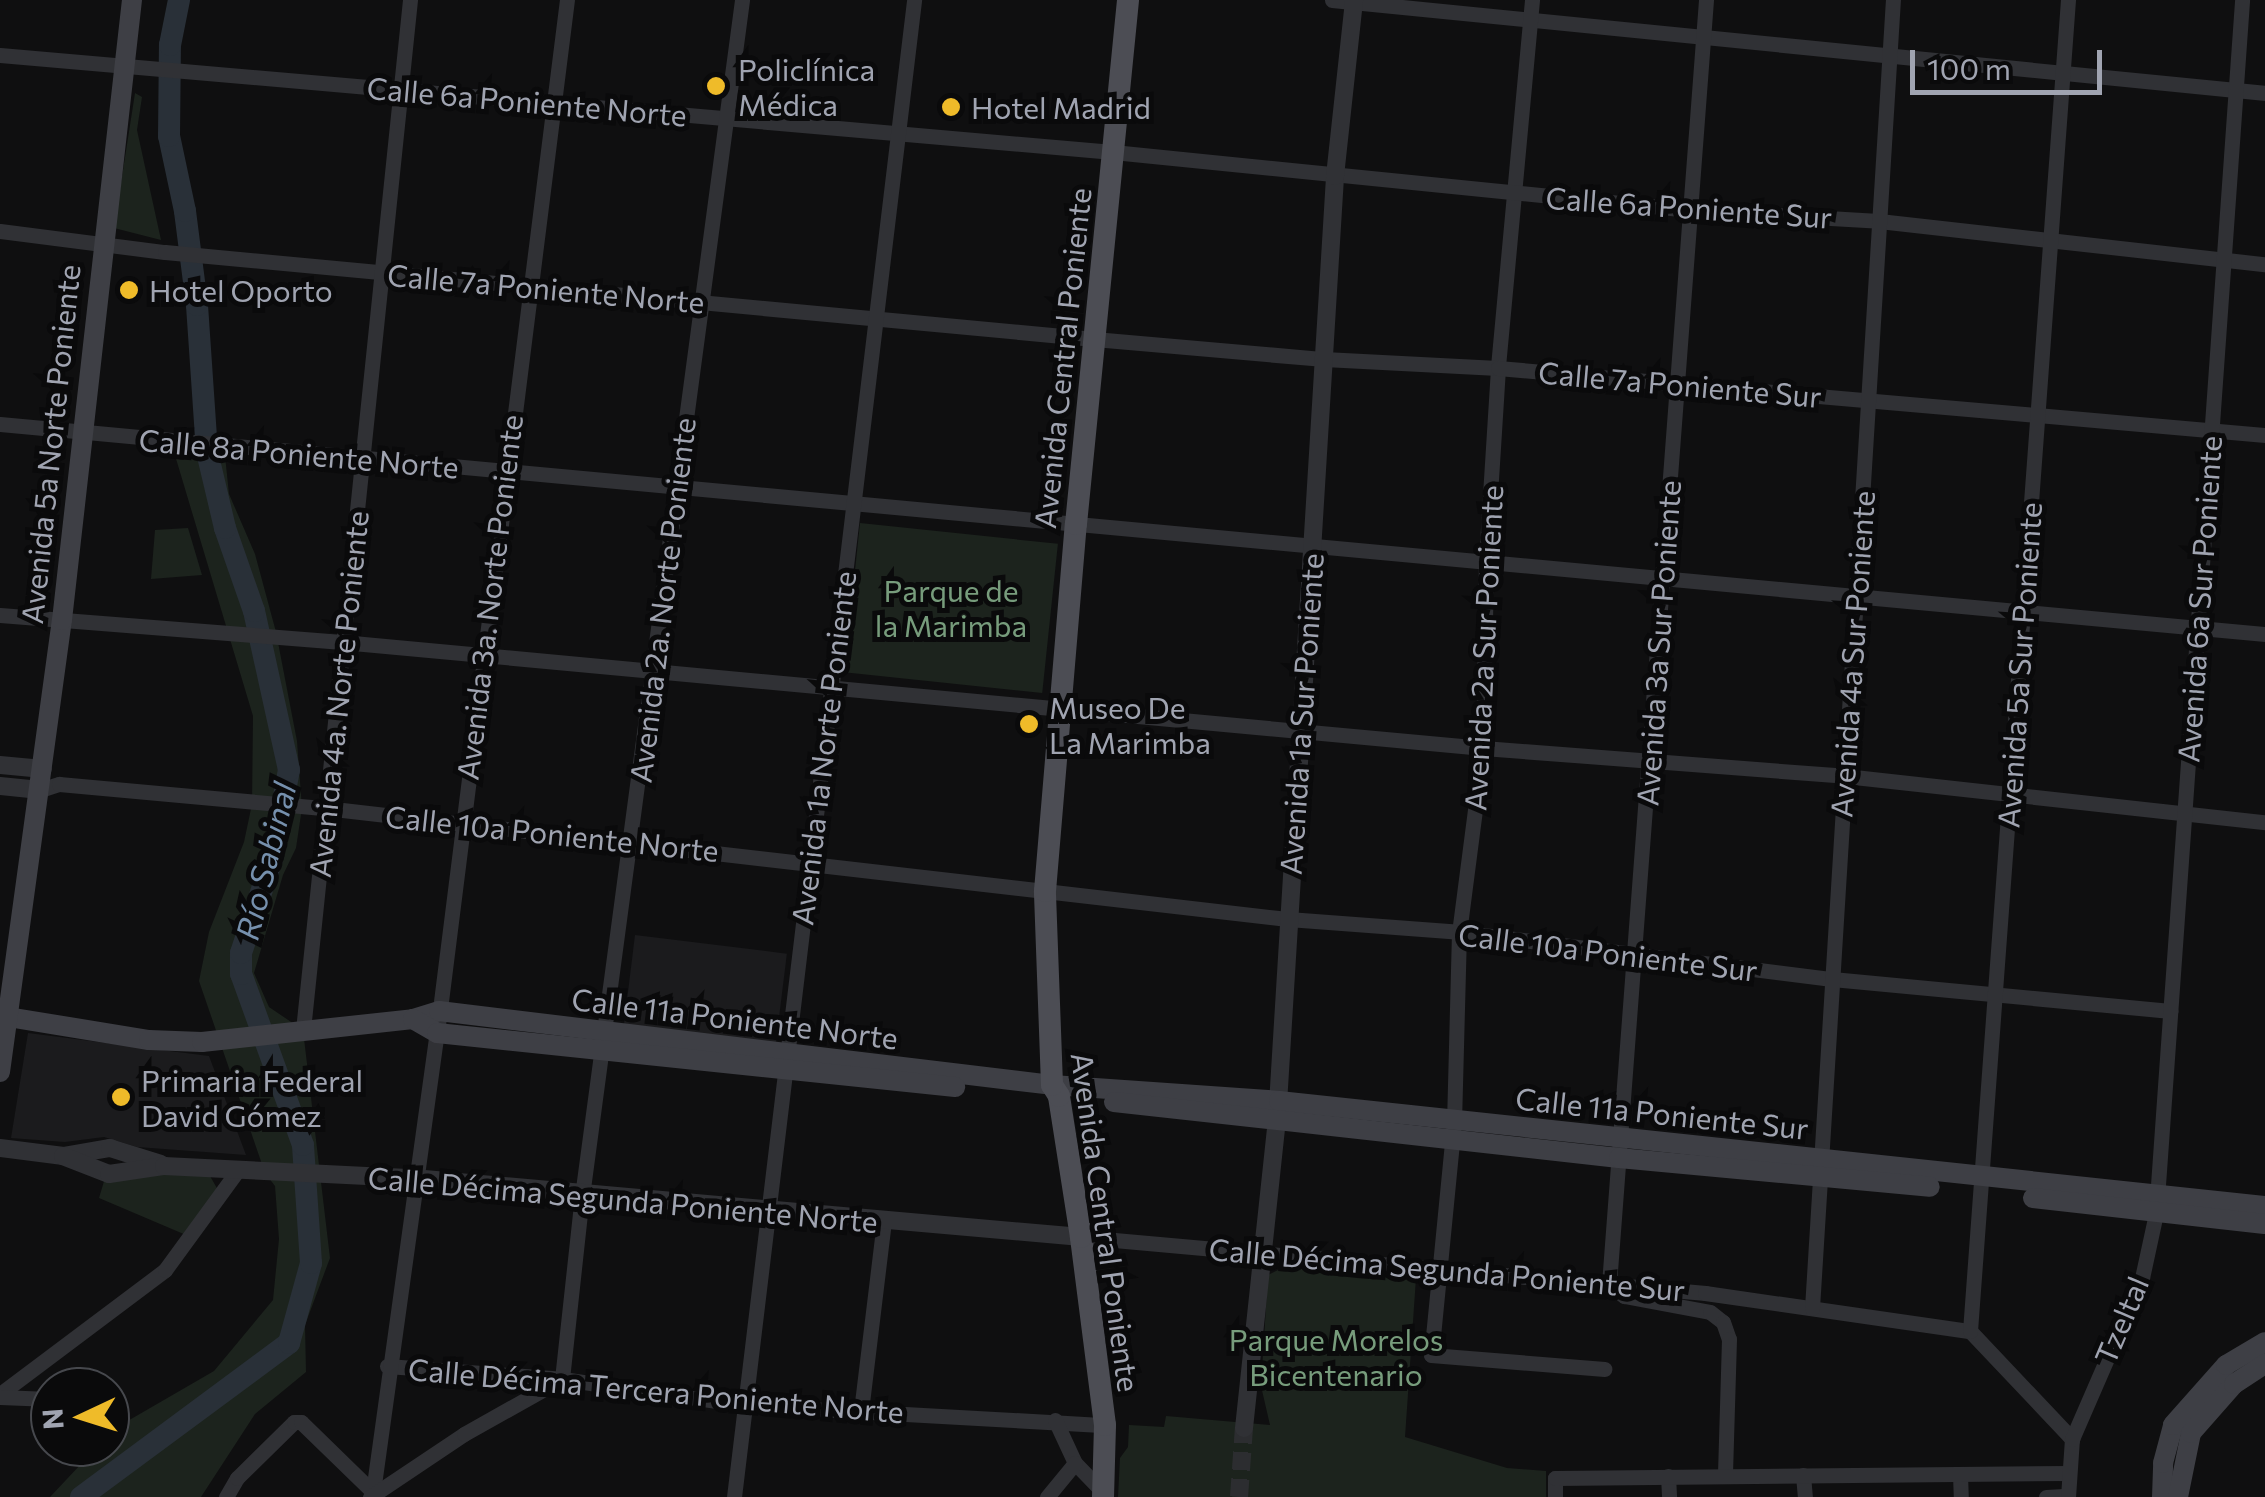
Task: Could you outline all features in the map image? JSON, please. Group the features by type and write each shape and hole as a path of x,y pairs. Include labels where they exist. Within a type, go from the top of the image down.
{"main road":[{"name":"Avenida 5a Norte Poniente","path":"0,1072 4,1016 47,781 102,242 132,0"},
{"name":"Avenida Central Poniente","path":"1103,1495 1105,1425 1081,1237 1056,1090 1046,891 1076,524 1128,0"},
{"name":"Calle 11a Poniente Norte","path":"4,1016 149,1040 226,1040 414,1019 439,1011 605,1043"},
{"path":"414,1019 436,1032"},
{"name":"Calle 11a Poniente Norte","path":"436,1032 605,1043 1056,1090"},
{"name":"Calle 11a Poniente Sur","path":"1056,1090 1821,1167 2156,1205 2265,1224"},
{"name":"Calle 11a Poniente Sur","path":"2156,1205 2265,1206"},
{"path":"2162,1497 2163,1463 2173,1425 2226,1365 2265,1342"},
{"path":"2178,1497 2181,1466 2191,1432 2234,1384 2265,1364"}],"street":[{"name":"Avenida 4a. Norte Poniente","path":"303,1030 342,642 385,273 410,0"},
{"name":"Avenida 3a. Norte Poniente","path":"373,1495 387,1366 439,1011 567,0"},
{"name":"Avenida 2a. Norte Poniente","path":"562,1379 582,1196 742,0"},
{"name":"Avenida 1a Norte Poniente","path":"734,1497 914,0"},
{"path":"1332,0 2265,93"},
{"name":"Avenida 2a Sur Poniente","path":"1532,0 1498,368 1486,559 1483,748 1460,932 1453,1130 1432,1355 1604,1369"},
{"name":"Avenida 3a Sur Poniente","path":"1609,1285 1706,0"},
{"name":"Avenida 4a Sur Poniente","path":"1812,1308 1893,0"},
{"name":"Avenida 5a Sur Poniente","path":"1970,1331 2068,0"},
{"name":"Avenida 6a Sur Poniente","path":"2156,1205 2242,0"},
{"name":"Avenida 1a Sur Poniente","path":"1244,1428 1278,1110 1336,176 1354,1"},
{"name":"Calle 6a Poniente Norte","path":"0,55 1113,152"},
{"name":"Calle 6a Poniente Sur","path":"1113,152 1690,210 1879,220 2265,264"},
{"name":"Calle 7a Poniente Norte","path":"0,231 200,256 1094,339"},
{"name":"Calle 7a Poniente Sur","path":"1094,339 1324,360 1498,368 2265,435"},
{"name":"Calle 8a Poniente Norte","path":"0,424 2265,634"},
{"path":"0,615 482,654 1483,748 1845,776 2009,797 2265,822"},
{"name":"Calle 10a Poniente Norte","path":"0,765 47,781 808,860 1046,891"},
{"name":"Calle 10a Poniente Norte","path":"0,786 47,781"},
{"name":"Calle 10a Poniente Sur","path":"1046,891 1288,919 1460,932 1832,980 2170,1011"},
{"name":"Calle Décima Segunda Poniente Norte","path":"0,1148 63,1156 109,1174 164,1166 413,1178 582,1196 1081,1237"},
{"path":"0,1396 164,1270 238,1170"},
{"name":"Tzeltal","path":"2068,1496 2072,1440 2142,1278 2156,1205"},
{"path":"861,1411 884,1221"},
{"name":"Calle Décima Segunda Poniente Sur","path":"1081,1237 1609,1285 1970,1331"},
{"path":"1609,1285 1624,1296 1710,1312 1723,1322 1728,1338 1726,1476"},
{"path":"1970,1331 2072,1440"},
{"name":"Calle Décima Tercera Poniente Norte","path":"387,1366 562,1379 746,1405 1105,1425"},
{"path":"226,1497 237,1478 294,1422 301,1422 373,1495 562,1379"},
{"path":"0,1396 30,1398"},
{"path":"1055,1420 1075,1462 1103,1495"},
{"path":"1047,1497 1075,1462"},
{"path":"1555,1497 1555,1478 2068,1473"},
{"path":"1804,1474 1805,1497"},
{"path":"1960,1474 1961,1497"},
{"path":"1668,1476 1669,1497"},
{"path":"2046,1497 2068,1496"}],"shaded area":[{"path":"635,935 787,954 776,1043 624,1024"},
{"name":"Primaria Federal David Gómez","path":"28,1033 209,1056 246,1155 137,1147 104,1137 65,1142 11,1138"}],"green space":[{"path":"135,93 142,97 137,130 161,240 114,228"},
{"path":"171,442 224,446 229,494 255,554 276,632 297,741 302,808 296,848 283,875 254,973 269,1007 303,1030 330,1258 305,1325 306,1372 255,1414 201,1497 50,1497 78,1467 130,1467 130,1420 214,1371 273,1300 279,1239 275,1186 265,1173 199,981 209,932 244,842 252,804 253,716"},
{"name":"Parque de la Marimba","path":"860,523 1058,544 1042,693 844,672"},
{"path":"188,528 202,575 151,579 155,530"},
{"path":"162,1170 210,1176 218,1190 186,1235 99,1198 105,1178"},
{"name":"Parque Morelos Bicentenario","path":"1284,1267 1416,1278 1405,1437 1507,1468 1546,1471 1546,1497 1118,1497 1120,1458 1128,1447 1129,1425 1164,1427 1166,1416 1270,1425 1261,1386 1268,1275"}],"waterway":[{"name":"Río Sabinal","path":"81,1497 289,1343 311,1263 303,1145 241,974 241,953 272,859 289,770 254,611 225,528 207,452 197,305 185,211 169,136 170,45 179,0"}],"tunnel":[{"path":"1239,1497 1244,1428"}],"place":[{"name":"Policlínica Médica","path":"716,86"},
{"name":"Hotel Madrid","path":"951,107"},
{"name":"Hotel Oporto","path":"129,290"},
{"name":"Museo De La Marimba","path":"1029,724"},
{"name":"Primaria Federal David Gómez","path":"121,1097"}]}
